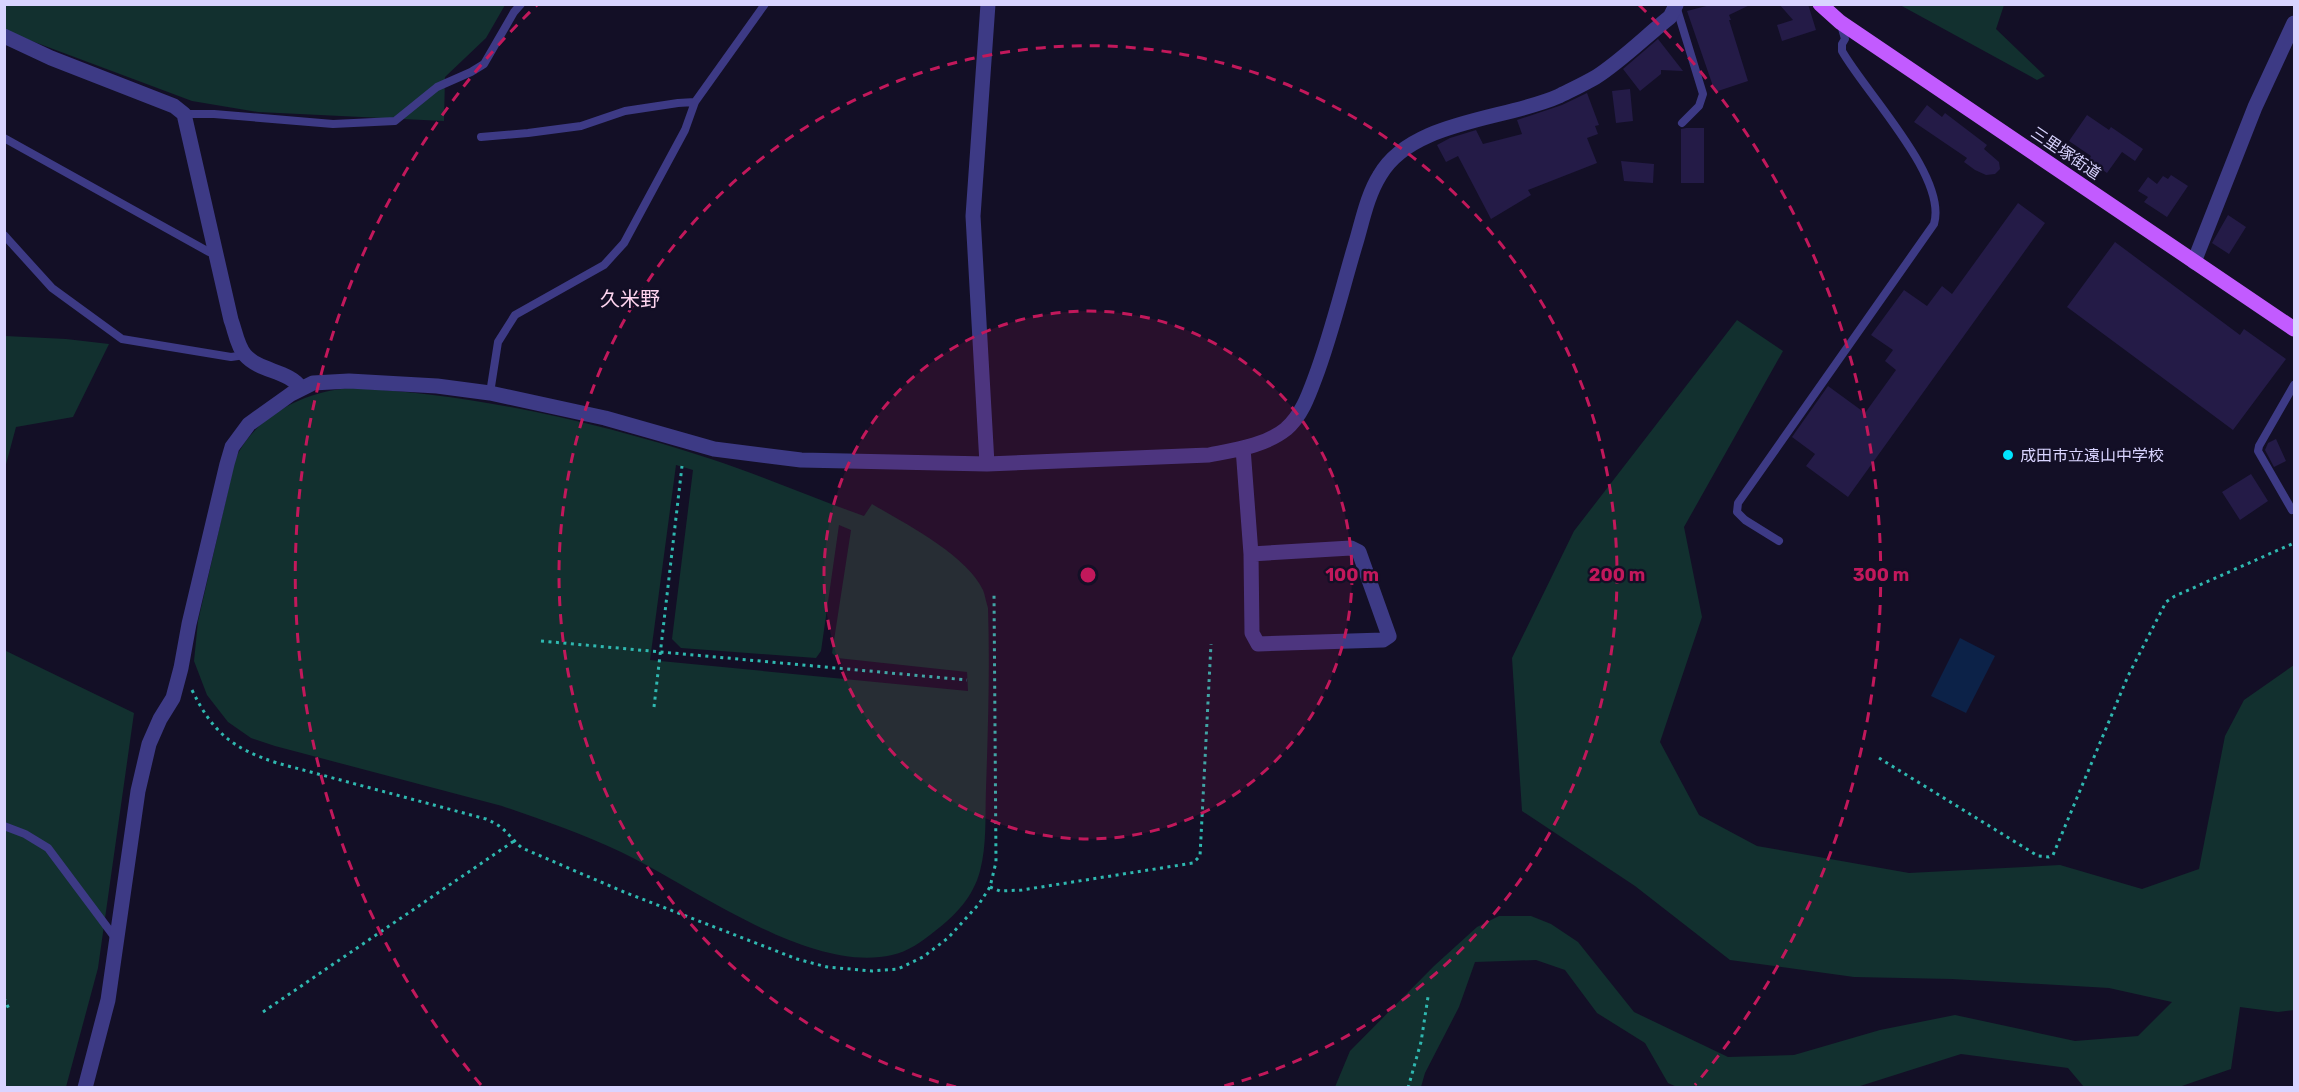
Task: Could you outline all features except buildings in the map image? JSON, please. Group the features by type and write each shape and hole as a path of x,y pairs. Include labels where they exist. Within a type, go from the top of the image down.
{"main road":[{"name":"三里塚街道","path":"1820,4 1840,22 2295,329"}],"street":[{"path":"987,464 973,216 988,4"},
{"path":"85,1088 108,1000 143,768 149,744 172,698 178,678 232,447 249,424 301,388 324,381 349,381 427,385 490,393 605,418 714,448 801,460 987,464 1209,455 1243,448 1265,441 1285,430 1296,419 1305,402 1320,365 1368,202 1389,163 1402,150 1445,129 1556,97 1596,77 1670,16 1677,5 1665,4"},
{"path":"2194,262 2255,107 2295,23"},
{"path":"4,36 51,58 174,106 184,114 231,320 245,355 258,364 296,381 301,388"},
{"path":"1243,448 1251,554 1252,633 1258,644 1383,640 1389,636 1359,552 1351,548 1251,554"}],"lane":[{"path":"184,114 214,114 333,124 395,121 437,87 484,64 521,4"},
{"path":"490,393 498,342 515,315 603,265 624,243 685,130 695,102 765,4"},
{"path":"1677,5 1703,94 1699,106 1682,123"},
{"path":"1779,541 1744,520 1737,512 1738,502 1934,225 1936,216 1931,190 1912,151 1842,51 1845,39 1840,22"},
{"path":"481,136 580,126 625,111 695,102"},
{"path":"4,138 209,252 217,253"},
{"path":"4,235 52,288 122,339 231,357 245,355"},
{"path":"2292,510 2258,451 2295,385"},
{"path":"4,826 25,834 48,848 116,939"}],"path":[{"path":"654,707 682,466"},
{"path":"1879,758 2038,856 2053,855 2128,676 2166,602 2295,543"},
{"path":"178,678 189,684 214,728 250,754 486,819 503,826 522,848 624,892 797,959 827,967 872,971 898,969 923,957 948,938 979,904 990,887 996,862 994,592"},
{"path":"541,641 967,680"},
{"path":"990,887 1000,891 1022,890 1193,863 1200,856 1211,644"},
{"path":"263,1012 514,841"},
{"path":"1408,1088 1421,1042 1428,997"},
{"path":"4,998 9,1009"}],"green space":[{"path":"4,5 505,5 486,38 445,77 444,121 258,112 192,101 5,31"},
{"path":"1900,5 2004,5 1996,29 2045,76 2037,80"},
{"path":"1737,320 1783,351 1684,527 1702,617 1660,742 1699,815 1757,846 1909,873 2060,865 2142,889 2199,869 2225,736 2244,700 2294,665 2294,1010 2278,1012 2240,1007 2231,1069 2179,1087 2084,1087 2068,1068 1961,1054 1857,1087 1677,1087 1668,1083 1645,1043 1597,1013 1565,970 1536,960 1475,962 1459,1007 1425,1073 1421,1087 1335,1087 1350,1051 1434,966 1477,927 1499,916 1531,916 1551,924 1578,942 1634,1012 1728,1057 1794,1055 1880,1030 1955,1015 2075,1041 2138,1036 2172,1002 2109,988 1952,979 1854,977 1730,960 1635,886 1522,811 1512,658 1574,531"},
{"path":"5,336 109,344 73,417 16,427 5,468"},
{"path":"351,388 443,396 578,421 667,445 864,516 872,504 949,552 975,577 983,590 988,608 985,841 977,880 963,905 925,939 898,954 860,957 825,952 789,940 753,924 621,852 577,833 502,806 275,746 251,738 228,722 207,695 194,661 198,621 235,460 244,444 268,419 299,400 334,390","holes":["676,465 693,470 672,639 681,648 816,658 821,651 839,525 851,530 832,653 837,658 967,672 968,691 650,660"]},
{"path":"4,650 134,713 98,968 66,1087 5,1087"}],"water":[{"path":"1960,638 1995,656 1966,713 1931,696"}],"place":[{"name":"成田市立遠山中学校","path":"2008,455"}],"district":[{"name":"久米野","path":"630,299"}]}
